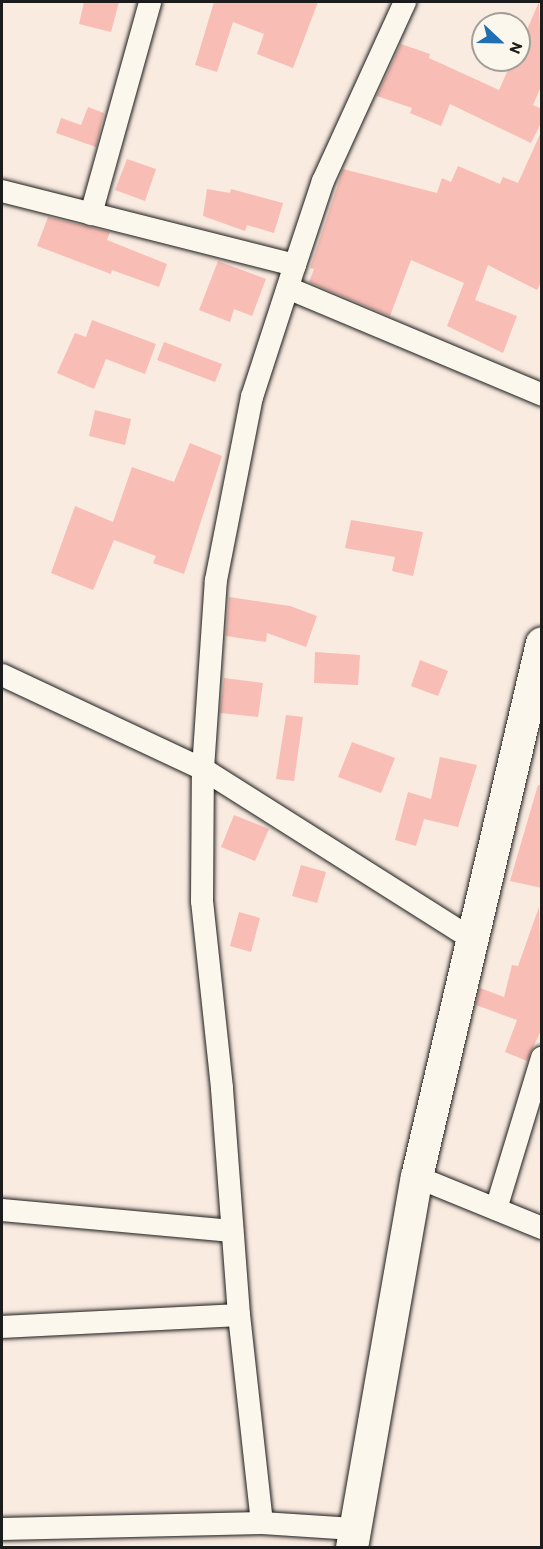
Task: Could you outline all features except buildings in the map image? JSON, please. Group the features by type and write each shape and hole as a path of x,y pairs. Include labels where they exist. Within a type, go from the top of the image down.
{"street":[{"path":"91,214 150,2"},
{"path":"262,1523 239,1315 202,900 203,769 216,580 252,397 295,265 323,181 405,2"},
{"path":"2,191 295,265"},
{"path":"288,288 542,395"},
{"path":"2,1528 262,1523 353,1538 417,1177 542,643"},
{"path":"2,675 203,769 472,939"},
{"path":"496,1209 542,1058"},
{"path":"417,1177 542,1228"},
{"path":"2,1210 232,1232"},
{"path":"2,1327 239,1315"}]}
